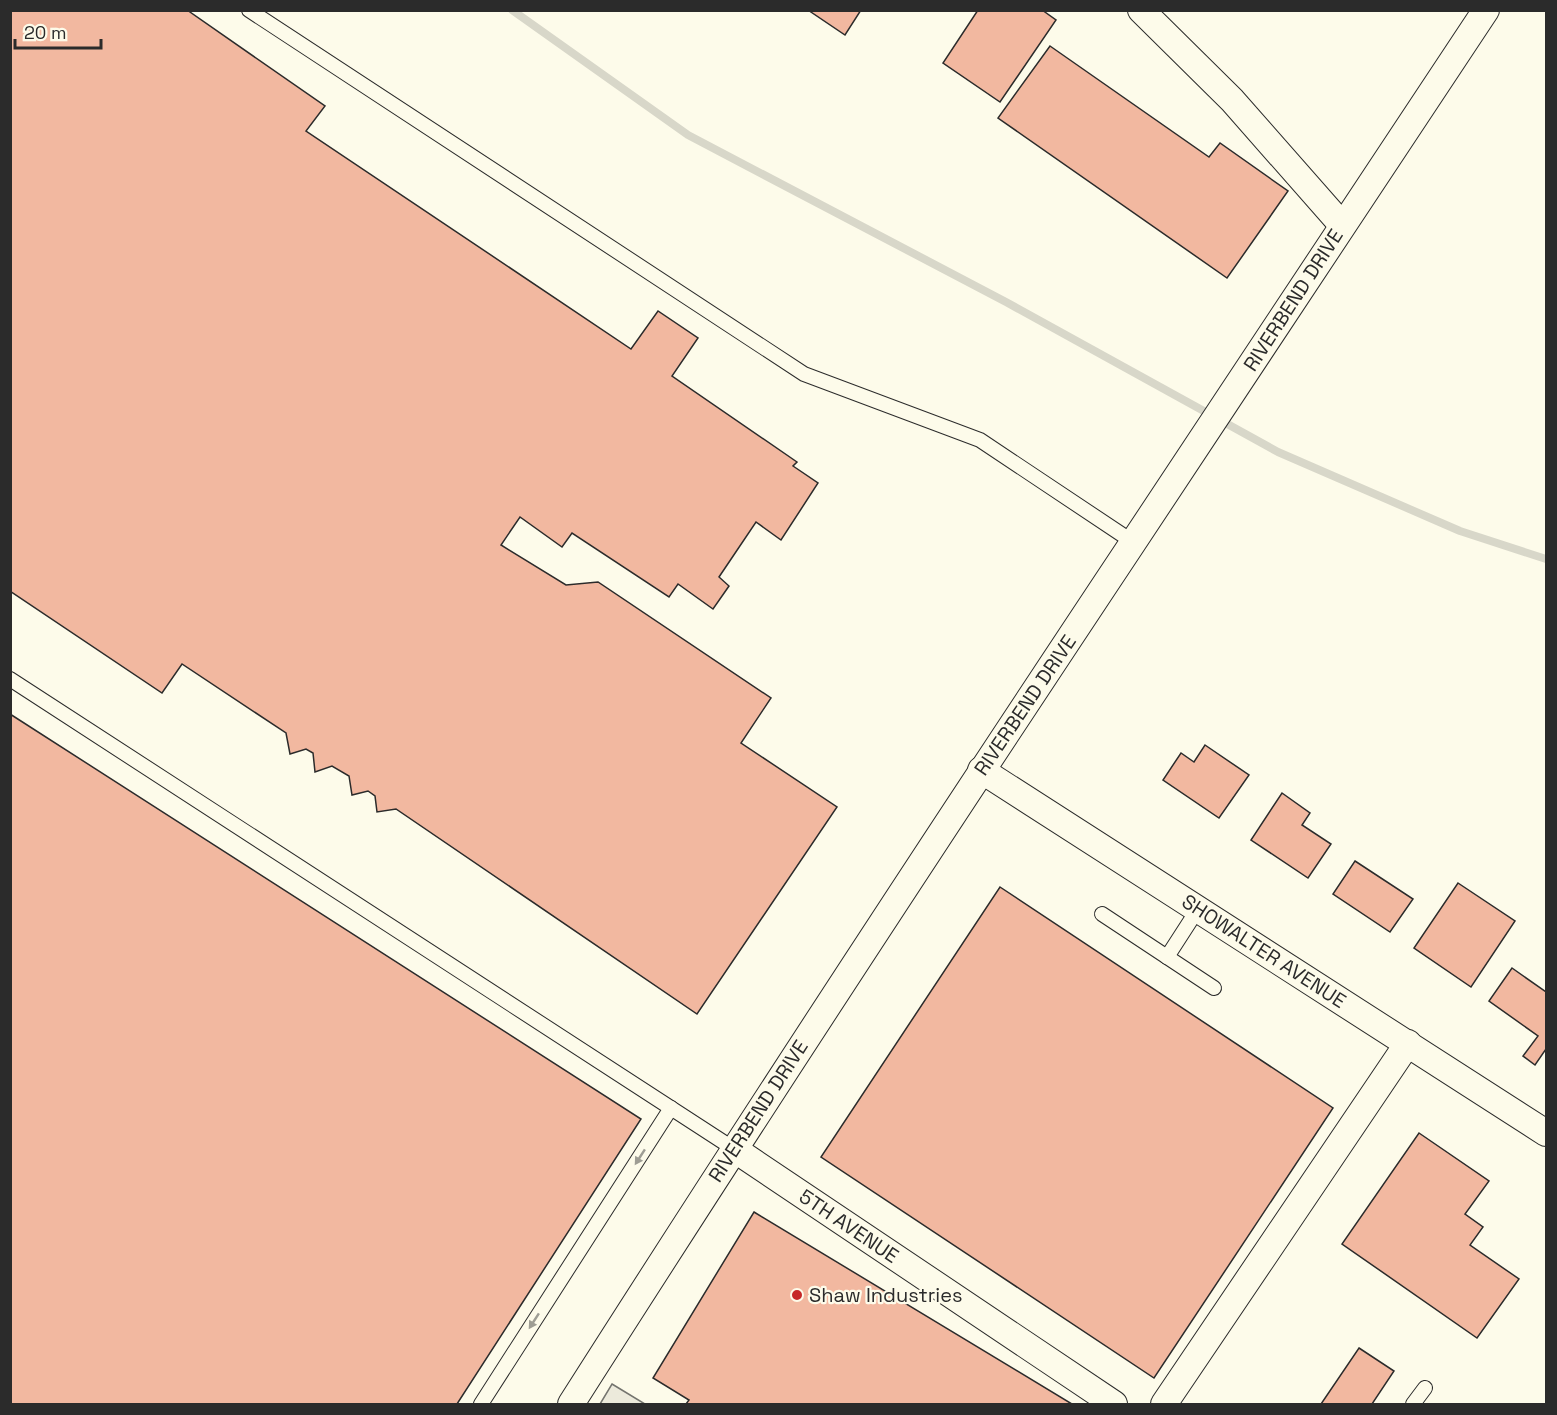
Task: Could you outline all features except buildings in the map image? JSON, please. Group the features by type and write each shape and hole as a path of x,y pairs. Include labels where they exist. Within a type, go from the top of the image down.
{"street":[{"path":"1141,10 1232,100 1342,225"},
{"name":"RIVERBEND DRIVE","path":"571,1404 981,770 1486,10"},
{"name":"SHOWALTER AVENUE","path":"981,770 1546,1133"},
{"path":"1164,1404 1408,1043"},
{"name":"5TH AVENUE","path":"734,1149 1114,1404"}],"lane":[{"path":"249,10 804,374 980,440 1133,542"},
{"path":"10,679 734,1149"},
{"path":"1167,957 1198,909"},
{"path":"1102,914 1214,988"},
{"path":"481,1404 671,1108"},
{"path":"1413,1404 1425,1388"}],"shaded area":[{"path":"612,1384 645,1404 600,1404"}],"waterway":[{"path":"512,10 688,135 1006,302 1278,452 1460,531 1546,559"}],"place":[{"name":"Shaw Industries","path":"797,1295"}]}
